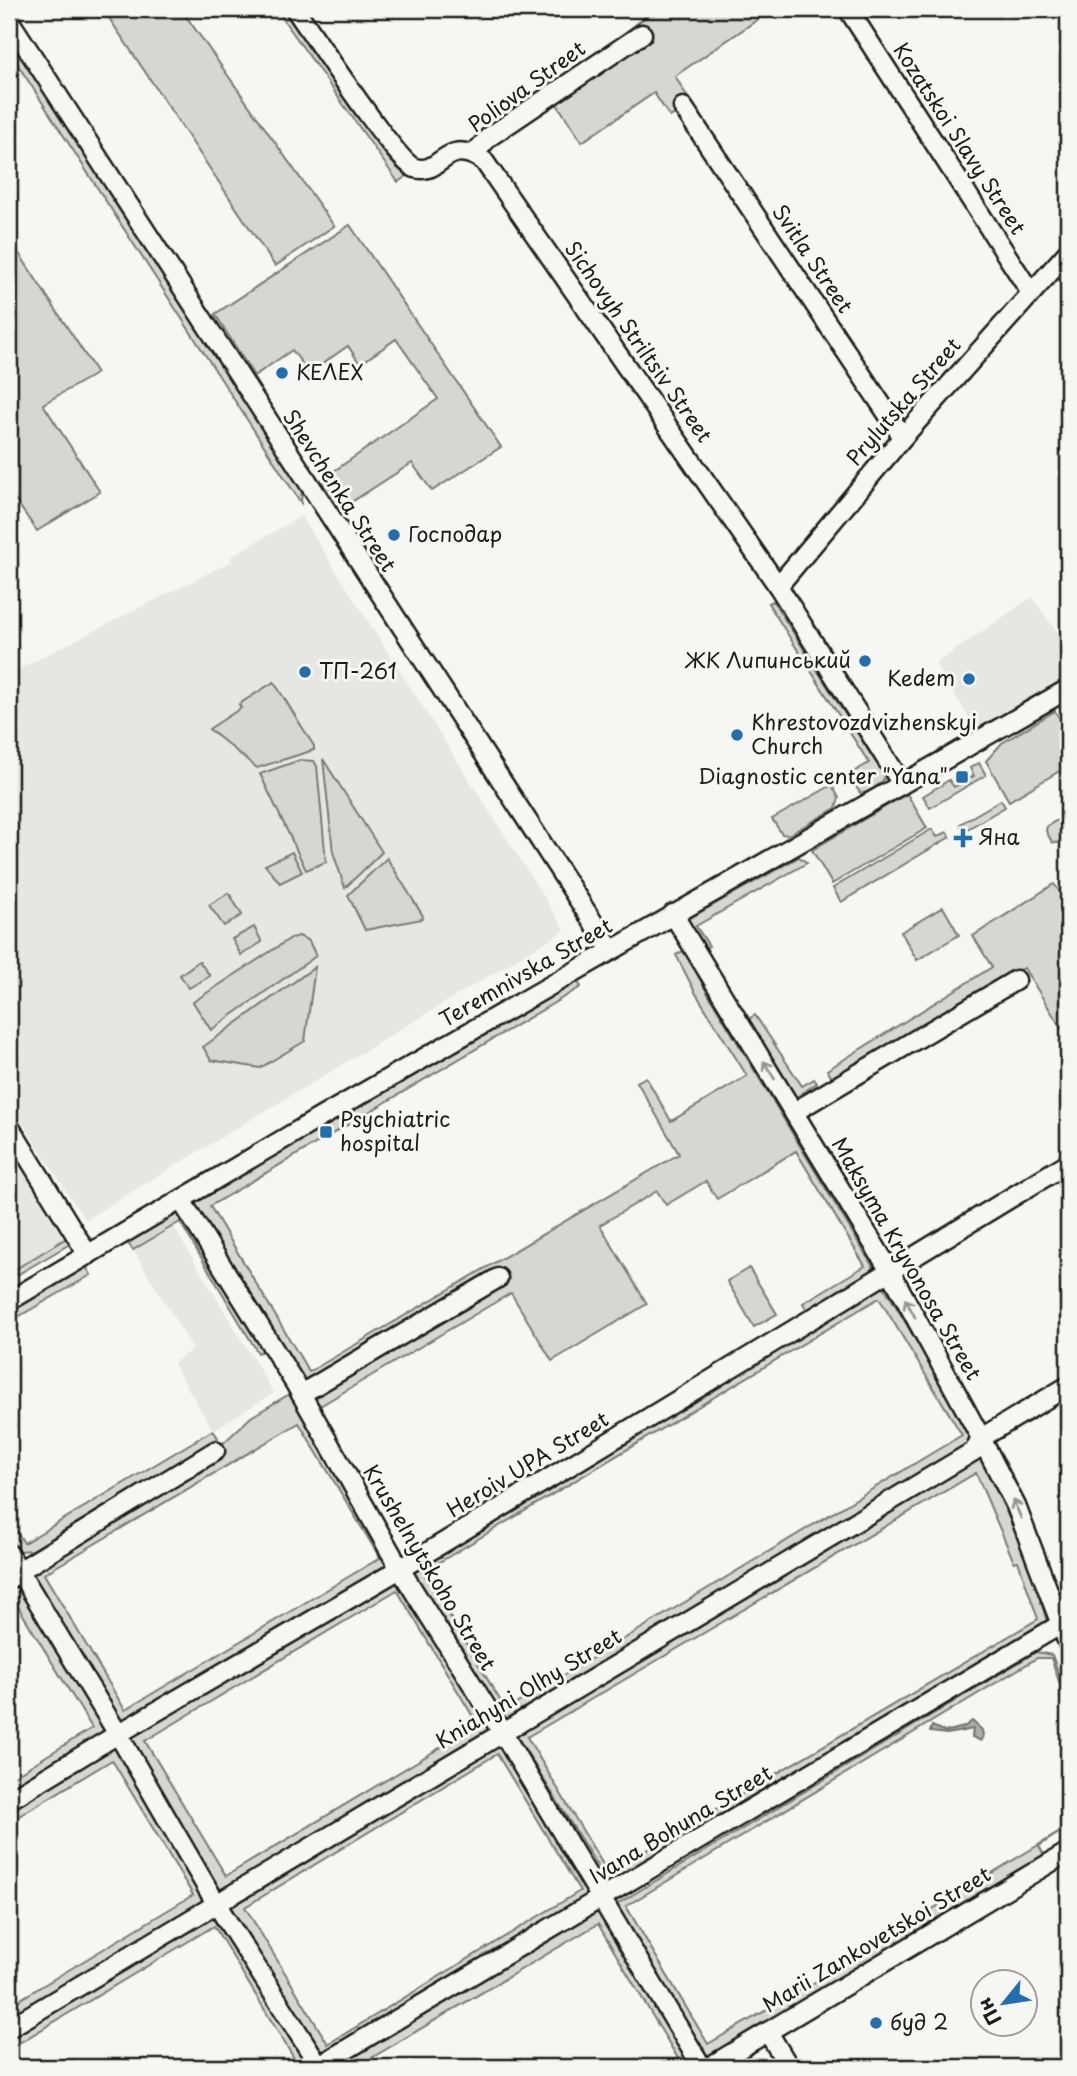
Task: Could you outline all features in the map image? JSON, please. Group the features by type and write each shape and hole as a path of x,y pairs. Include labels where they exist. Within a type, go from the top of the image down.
{"street":[{"path":"295,9 387,141 408,165 422,169 456,152 474,154"},
{"name":"Kozatskoi Slavy Street","path":"848,9 1031,293"},
{"name":"Shevchenka Street","path":"9,20 611,950"},
{"name":"Poliova Street","path":"474,154 489,137 642,34"},
{"name":"Svitla Street","path":"683,107 903,437"},
{"name":"Sichovyh Striltsiv Street","path":"474,154 484,161 778,586 902,784"},
{"name":"Prylutska Street","path":"778,586 903,437 1068,252"},
{"name":"Teremnivska Street","path":"9,1301 611,950 1068,689"},
{"name":"Maksyma Kryvonosa Street","path":"673,915 890,1271 981,1438 1016,1506 1065,1622 1068,1643"},
{"path":"794,1112 1016,980"},
{"path":"9,1126 88,1255"},
{"name":"Heroiv UPA Street","path":"9,1800 400,1569 1068,1163"},
{"name":"Krushelnytskoho Street","path":"181,1200 301,1394 400,1569 502,1732 702,2067"},
{"path":"301,1394 498,1278"},
{"name":"Kniahyni Olhy Street","path":"9,2028 974,1451 981,1438 1068,1386"},
{"path":"14,1575 215,1451"},
{"path":"9,1554 14,1575 118,1734 217,1905 319,2067"},
{"name":"Ivana Bohuna Street","path":"319,2067 1065,1622"},
{"name":"Marii Zankovetskoi Street","path":"709,2067 1068,1853"},
{"path":"768,2032 789,2067"}],"shaded area":[{"path":"103,9 181,9 334,226 275,266"},
{"path":"276,9 288,9 407,176 398,182"},
{"path":"656,9 773,9 675,76 691,103 670,117 654,93 582,142 555,101 627,52 618,38"},
{"path":"13,43 302,490 301,503 9,51 9,46"},
{"path":"350,225 501,447 432,491 412,463 339,510 321,480 438,399 396,339 360,364 348,346 309,373 292,350 254,376 215,314"},
{"path":"9,238 97,373 43,404 100,492 37,531 9,491"},
{"path":"301,516 565,930 85,1220 9,1103 9,674 232,561 230,557"},
{"path":"1032,597 1068,647 1068,676 977,730 935,664"},
{"path":"773,601 875,761 887,775 868,791 861,794 848,775 869,763 768,603"},
{"path":"274,682 314,750 257,768 209,729 241,708 239,704"},
{"path":"1055,711 1068,733 1068,766 1009,801 986,761 1002,743"},
{"path":"323,759 382,852 345,888 333,852"},
{"path":"300,760 314,761 317,766 326,862 306,870 260,774"},
{"path":"979,763 986,775 930,808 923,796 949,780 954,787 974,776 970,768"},
{"path":"832,785 839,798 836,808 788,835 782,834 772,819"},
{"path":"907,794 927,828 832,884 812,850"},
{"path":"1001,800 1005,807 964,831 960,824"},
{"path":"1063,817 1068,820 1068,837 1057,843 1052,842 1046,831 1047,826"},
{"path":"932,829 937,837 947,832 950,837 841,902 833,888"},
{"path":"292,852 302,872 280,883 265,865"},
{"path":"799,857 807,863 696,926 709,946 702,950 685,921"},
{"path":"387,858 423,916 422,919 365,930 348,895"},
{"path":"1054,884 1068,903 1068,1039 1024,968 835,1083 827,1070 992,967 973,936"},
{"path":"229,893 242,915 224,926 209,905"},
{"path":"943,907 959,935 917,960 901,932"},
{"path":"254,927 262,942 241,955 232,939"},
{"path":"299,936 309,941 316,956 211,1030 193,1002 291,938"},
{"path":"685,950 704,987 875,1270 807,1310 803,1303 865,1266 796,1151 717,1199 706,1181 666,1205 657,1191 600,1225 647,1304 552,1361 511,1293 320,1406 311,1393 301,1386 190,1205 576,978 581,987 210,1206 309,1372 679,1154 637,1082 646,1077 671,1121 747,1076 695,992 676,955"},
{"path":"199,961 210,976 189,988 180,975"},
{"path":"315,967 305,1041 260,1068 211,1060 203,1047"},
{"path":"755,1015 802,1086 814,1079 817,1083 795,1098 744,1022"},
{"path":"9,1133 75,1241 17,1275 14,1270 68,1237 9,1147"},
{"path":"9,1147 68,1238 9,1273"},
{"path":"180,1210 266,1349 258,1353 180,1222 133,1250 127,1242"},
{"path":"173,1226 274,1393 213,1430 173,1363 193,1349 133,1250"},
{"path":"85,1265 91,1275 9,1322 9,1309"},
{"path":"749,1268 777,1314 754,1327 727,1281"},
{"path":"883,1285 976,1440 503,1725 410,1570","holes":["879,1298 962,1435 506,1710 423,1572"]},
{"path":"293,1392 393,1564 121,1726 29,1573 207,1469 203,1462 251,1417","holes":["299,1423 380,1558 125,1710 44,1574"]},
{"path":"213,1430 218,1438 32,1550 19,1551 9,1539 9,1519 24,1543"},
{"path":"980,1455 1027,1557 1048,1625 609,1885 515,1733","holes":["976,1473 1014,1562 1018,1561 1038,1619 608,1873 527,1737"]},
{"path":"400,1576 494,1728 222,1892 128,1738","holes":["397,1590 478,1725 226,1876 145,1741"]},
{"path":"17,1581 109,1733 9,1793 9,1779 92,1728 11,1595 9,1596 9,1586"},
{"path":"1036,1652 1052,1655 1068,1699 1068,1708 1051,1658 1037,1658 626,1906 708,2044 922,1920 921,1916 1068,1827 1039,1846 1045,1857 708,2058 614,1906"},
{"path":"972,1721 982,1730 981,1741 972,1737 973,1729 947,1734 930,1732 932,1726 945,1732 964,1727"},
{"path":"113,1743 208,1901 9,2018 9,2006 193,1895 112,1760 9,1822 9,1807"},
{"path":"501,1743 591,1895 320,2057 225,1906","holes":["497,1754 580,1891 328,2044 245,1907"]},
{"path":"601,1907 694,2064 689,2067 667,2067 679,2060 598,1924 356,2067 332,2067"},
{"path":"216,1912 313,2065 284,2067 295,2060 214,1926 9,2049 9,2034"}],"place":[{"name":"КЕЛЕХ","path":"282,373"},
{"name":"Господар","path":"394,535"},
{"name":"ЖК Липинський","path":"865,661"},
{"name":"ТП-261","path":"305,672"},
{"name":"Kedem","path":"969,679"},
{"name":"Khrestovozdvizhenskyi Church","path":"737,735"},
{"name":"Diagnostic center \"Yana\"","path":"962,777"},
{"name":"Яна","path":"963,838"},
{"name":"Psychiatric hospital","path":"326,1132"},
{"name":"буд 2","path":"876,2023"}]}
